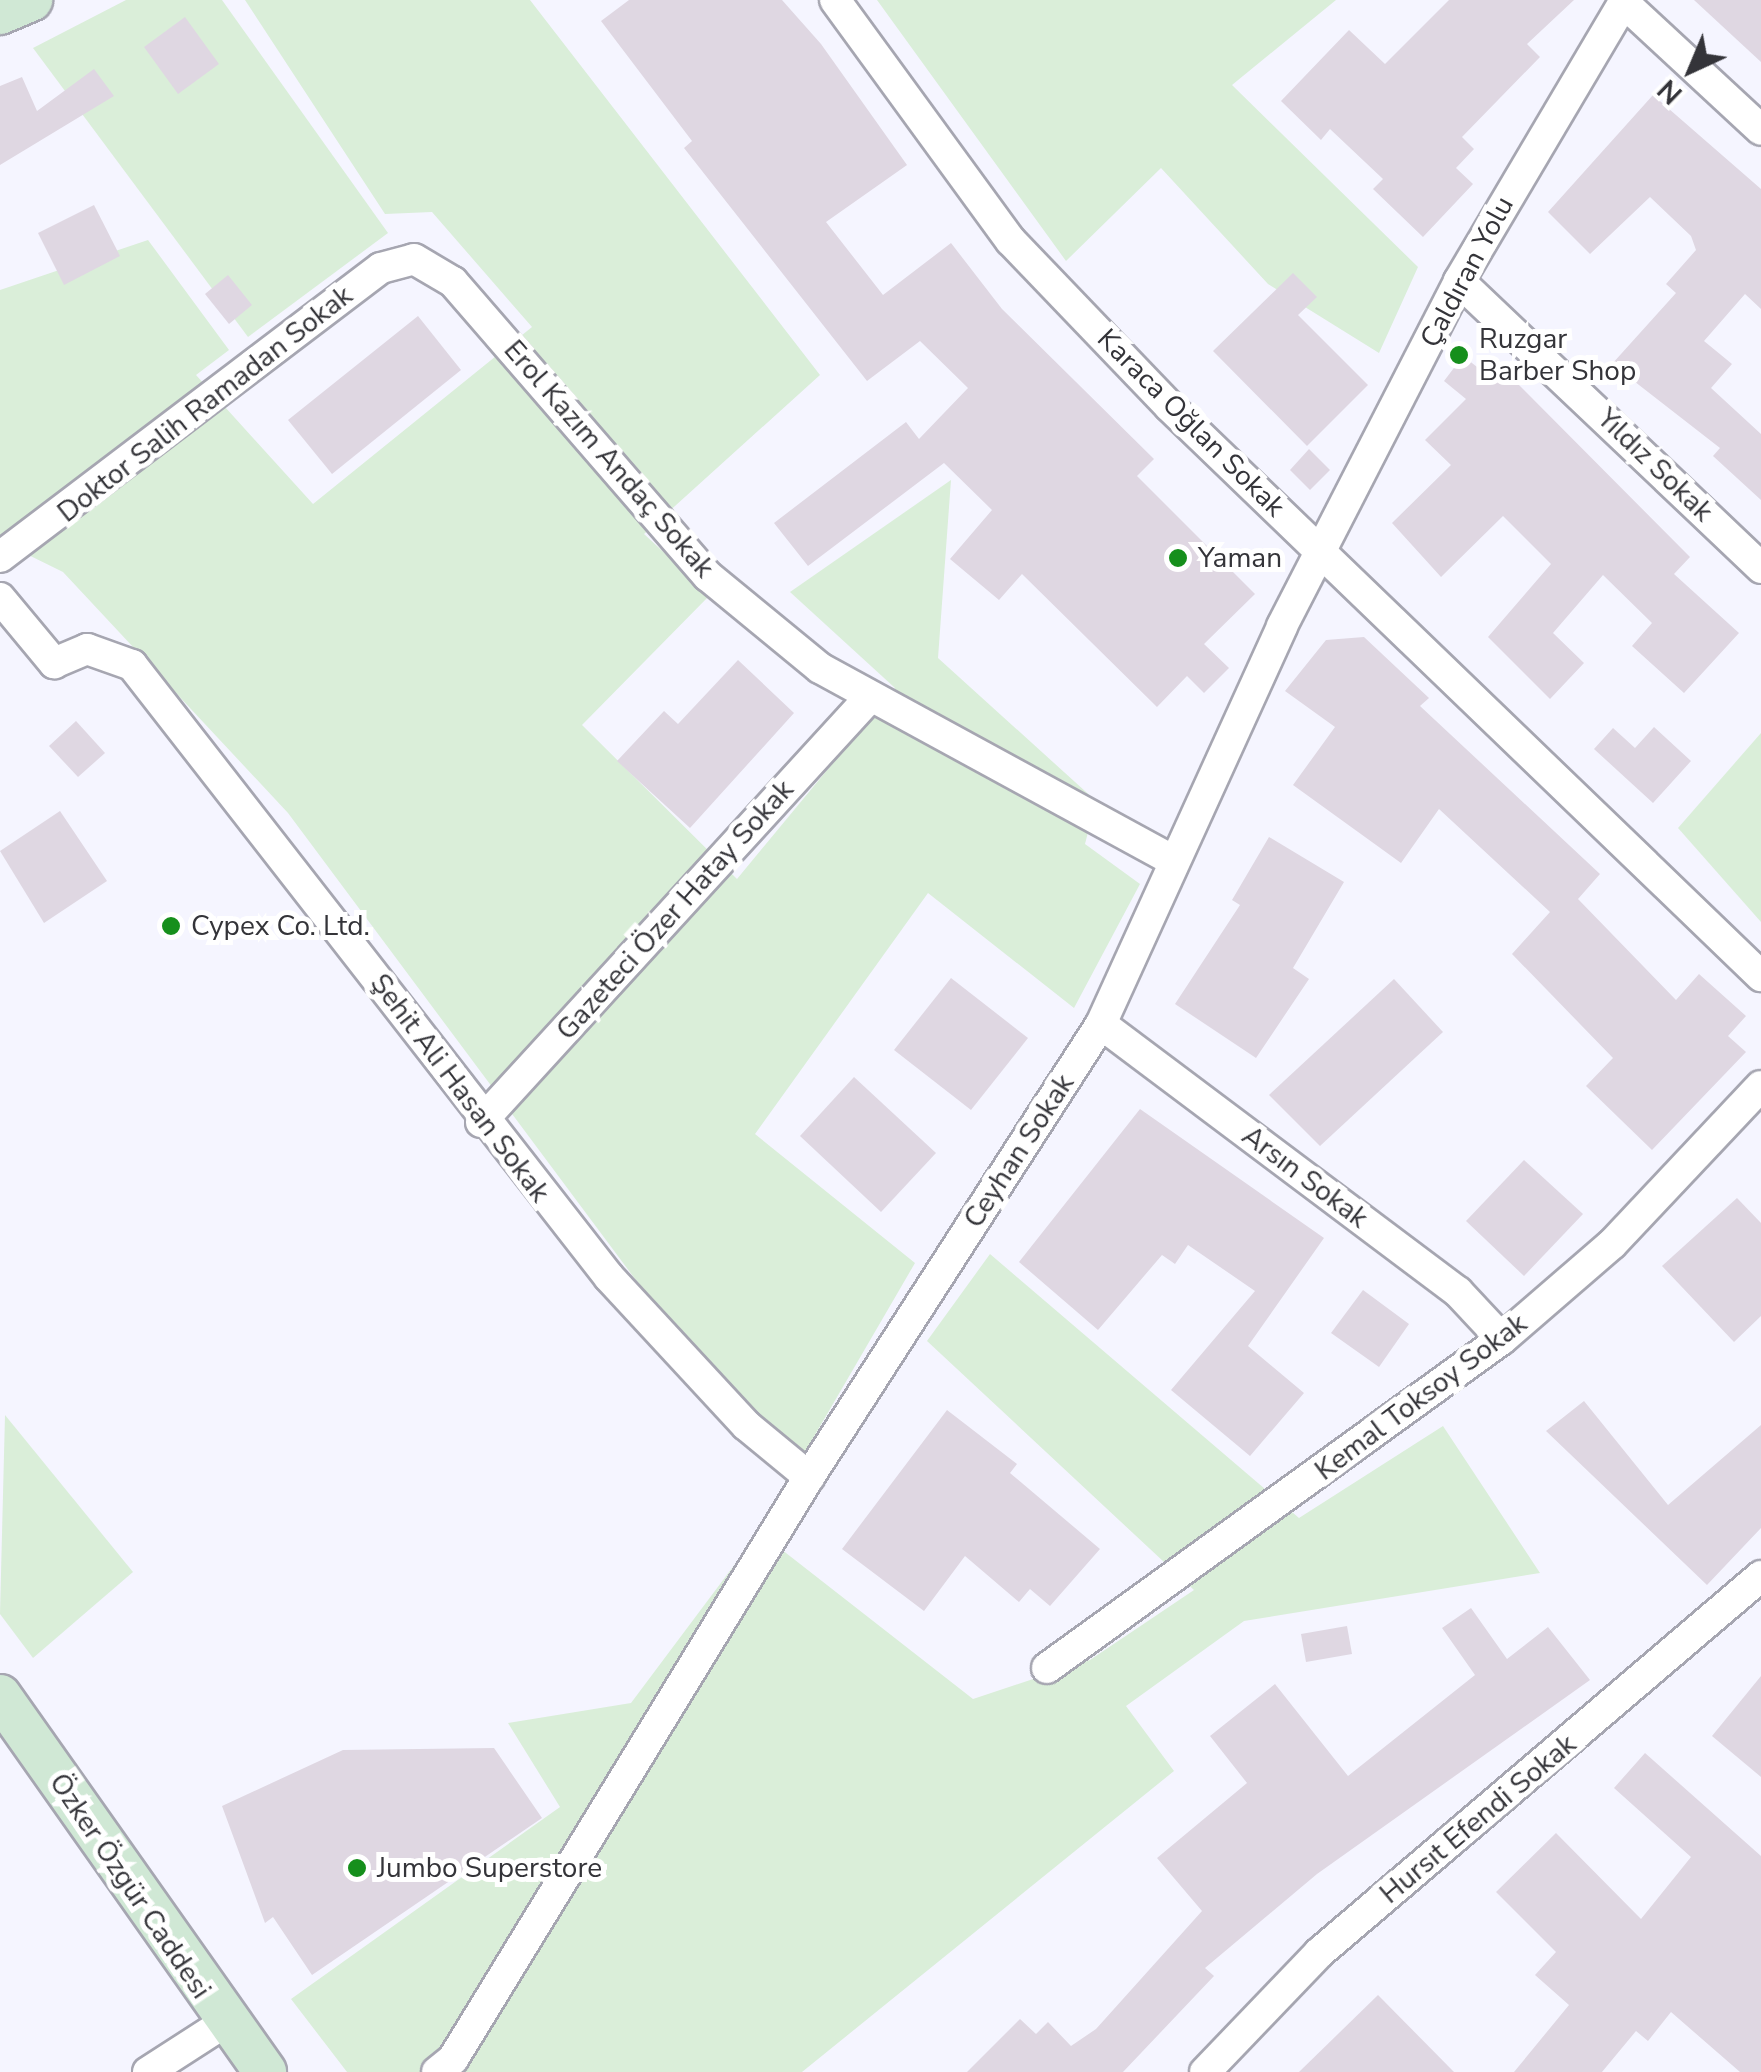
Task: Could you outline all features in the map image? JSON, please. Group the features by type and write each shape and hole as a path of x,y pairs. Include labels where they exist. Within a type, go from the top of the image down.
{"main road":[{"path":"0,14 31,0"},
{"name":"Özker Özgür Caddesi","path":"2,1704 224,2023 265,2072"}],"street":[{"name":"Karaca Oğlan Sokak","path":"836,0 1011,241 1323,553 1761,976"},
{"name":"Çaldıran Yolu","path":"1323,553 1459,281 1624,1"},
{"path":"1624,1 1761,130"},
{"name":"Doktor Salih Ramadan Sokak","path":"0,558 381,268 414,260"},
{"name":"Erol Kazım Andaç Sokak","path":"414,260 454,282 708,576 868,699 1174,861"},
{"name":"Yıldız Sokak","path":"1459,281 1761,568"},
{"name":"Ceyhan Sokak","path":"436,2072 666,1722 809,1477 1101,1024 1174,861 1323,553"},
{"name":"Şehit Ali Hasan Sokak","path":"0,598 54,663 86,648 132,665 265,827 482,1122 609,1276 746,1425 809,1477"},
{"name":"Gazeteci Özer Hatay Sokak","path":"482,1122 868,699"},
{"name":"Arsın Sokak","path":"1101,1024 1458,1292 1502,1339"},
{"name":"Kemal Toksoy Sokak","path":"1047,1668 1502,1339 1612,1244 1761,1086"},
{"name":"Hursıt Efendi Sokak","path":"1205,2072 1319,1953 1761,1576"},
{"path":"148,2072 224,2023"}],"green space":[{"path":"126,0 222,0 388,233 248,337 33,48"},
{"path":"245,0 530,0 820,375 644,534 710,595 582,725 737,879 895,688 790,592 951,480 938,658 1096,801 1085,844 1140,884 1074,1008 928,893 755,1134 915,1263 787,1483 288,813 63,572 0,541 0,290 148,240 229,350 196,375 313,504 532,327 432,212 385,214"},
{"path":"877,0 1336,0 1232,85 1418,267 1379,353 1268,284 1161,168 1066,261"},
{"path":"1761,733 1761,922 1678,828"},
{"path":"990,1254 1299,1518 1443,1426 1540,1573 1244,1621 1126,1706 1174,1771 802,2072 347,2072 291,1999 560,1807 508,1723 631,1703 759,1532 973,1699 1090,1660 1194,1590 927,1341"},
{"path":"5,1415 133,1572 33,1658 0,1614"}],"building":[{"path":"629,0 782,0 821,44 907,165 826,222 883,295 951,243 1002,309 1154,459 1137,476 1255,594 1204,644 1229,668 1204,693 1187,676 1157,707 1022,574 999,600 950,559 992,510 944,463 808,566 774,523 906,422 919,439 968,388 920,341 867,381 684,148 692,141 601,21"},
{"path":"1449,0 1574,0 1527,44 1540,57 1462,137 1474,149 1456,168 1473,184 1423,237 1373,189 1383,179 1330,129 1321,140 1281,101 1349,30 1385,64"},
{"path":"1694,0 1761,0 1761,62"},
{"path":"185,17 219,64 178,94 144,47"},
{"path":"94,69 114,96 0,165 0,86 22,77 37,111"},
{"path":"1653,95 1761,189 1761,309 1745,294 1704,341 1732,364 1711,388 1761,434 1761,500 1713,456 1720,448 1612,364 1676,293 1666,284 1696,250 1691,236 1650,197 1590,254 1548,212"},
{"path":"94,205 120,256 64,285 38,233"},
{"path":"1293,273 1317,297 1298,315 1368,385 1307,446 1213,351"},
{"path":"228,275 252,305 229,324 205,294"},
{"path":"418,316 461,370 332,474 288,420"},
{"path":"1463,356 1495,381 1505,371 1690,557 1674,574 1739,633 1684,693 1632,646 1652,623 1603,575 1553,633 1584,663 1550,699 1488,637 1551,564 1503,516 1441,577 1392,523 1451,465 1425,440 1466,399 1444,381"},
{"path":"1309,449 1330,470 1310,490 1290,470"},
{"path":"1364,637 1429,698 1420,706 1600,874 1578,899 1676,1000 1699,974 1746,1016 1728,1036 1746,1052 1652,1150 1586,1086 1613,1058 1512,954 1550,912 1439,809 1401,863 1293,785 1335,727 1285,691 1326,640"},
{"path":"738,660 794,713 690,828 617,761 664,711 678,724"},
{"path":"76,721 105,753 78,777 49,746"},
{"path":"1654,727 1691,761 1653,803 1594,749 1613,728 1635,748"},
{"path":"60,811 107,881 44,923 0,851"},
{"path":"1269,837 1344,882 1293,968 1309,979 1256,1058 1175,1004 1240,905 1232,900"},
{"path":"951,978 1028,1038 971,1110 894,1050"},
{"path":"1394,979 1443,1032 1320,1146 1269,1095"},
{"path":"854,1077 936,1153 881,1212 800,1136"},
{"path":"1140,1109 1324,1238 1248,1346 1304,1393 1250,1456 1171,1390 1255,1291 1188,1245 1175,1264 1162,1255 1098,1330 1019,1262"},
{"path":"1524,1160 1583,1214 1524,1276 1466,1221"},
{"path":"1737,1198 1761,1223 1761,1316 1734,1342 1662,1266"},
{"path":"1363,1290 1409,1324 1379,1367 1331,1333"},
{"path":"1584,1401 1668,1505 1761,1425 1761,1528 1707,1585 1546,1431"},
{"path":"947,1410 1017,1464 1010,1473 1100,1549 1050,1606 1030,1589 1019,1602 965,1556 924,1611 842,1549"},
{"path":"1471,1608 1507,1659 1548,1627 1590,1680 1317,1874 1205,1968 1214,1976 1123,2072 967,2072 1020,2019 1036,2034 1048,2022 1071,2046 1096,2029 1202,1911 1157,1858 1247,1783 1210,1736 1275,1684 1348,1776 1475,1675 1442,1628"},
{"path":"1347,1626 1352,1654 1306,1662 1301,1634"},
{"path":"1761,1676 1761,1777 1712,1736"},
{"name":"Jumbo Superstore","path":"494,1748 542,1818 312,1975 273,1917 265,1923 222,1806 343,1750"},
{"path":"1645,1753 1761,1856 1761,2072 1740,2072 1671,2012 1648,2041 1636,2031 1602,2072 1514,2072 1569,2005 1535,1975 1556,1952 1496,1892 1556,1833 1641,1919 1691,1857 1614,1788"},
{"path":"1378,1995 1454,2072 1299,2072"}],"place":[{"name":"Ruzgar Barber Shop","path":"1459,355"},
{"name":"Yaman","path":"1178,558"},
{"name":"Cypex Co. Ltd.","path":"171,926"},
{"name":"Jumbo Superstore","path":"357,1868"}]}
